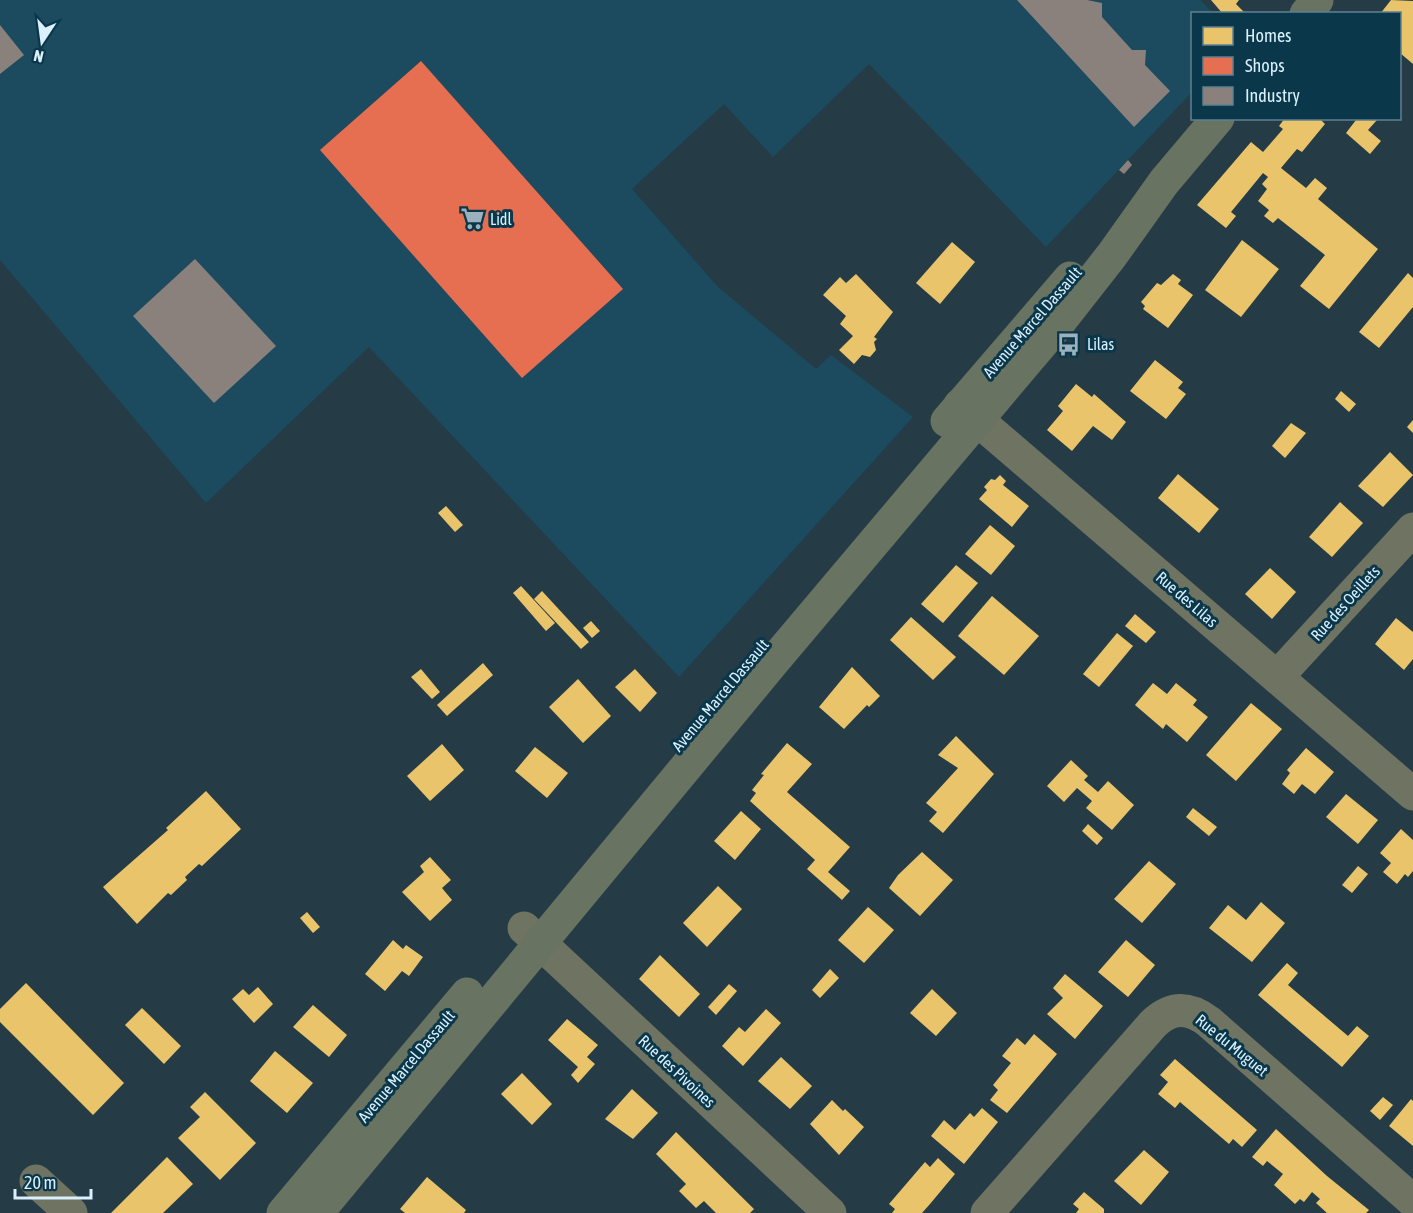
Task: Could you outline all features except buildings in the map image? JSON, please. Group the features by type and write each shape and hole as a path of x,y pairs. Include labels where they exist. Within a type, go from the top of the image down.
{"main road":[{"path":"1308,12 1317,0"},
{"name":"Avenue Marcel Dassault","path":"317,1213 532,936 969,412 1101,270 1164,182 1216,120"},
{"name":"Avenue Marcel Dassault","path":"283,1213 532,936"}],"street":[{"name":"Rue des Lilas","path":"969,412 1277,676 1407,783"},
{"name":"Rue des Oeillets","path":"1277,676 1413,529"},
{"name":"Rue des Pivoines","path":"532,936 830,1213"},
{"name":"Rue du Muguet","path":"987,1213 1153,1024 1167,1012 1176,1010 1192,1012 1209,1022 1413,1201"},
{"path":"36,1181 71,1213"}],"shaded area":[{"path":"0,0 1200,0 1212,12 1191,12 1191,93 1046,247 869,64 773,157 724,104 632,189 718,287 816,369 831,355 913,417 679,677 369,347 206,503 0,260"}],"place":[{"name":"Lidl","path":"472,219"},
{"name":"Lilas","path":"1069,344"}]}
